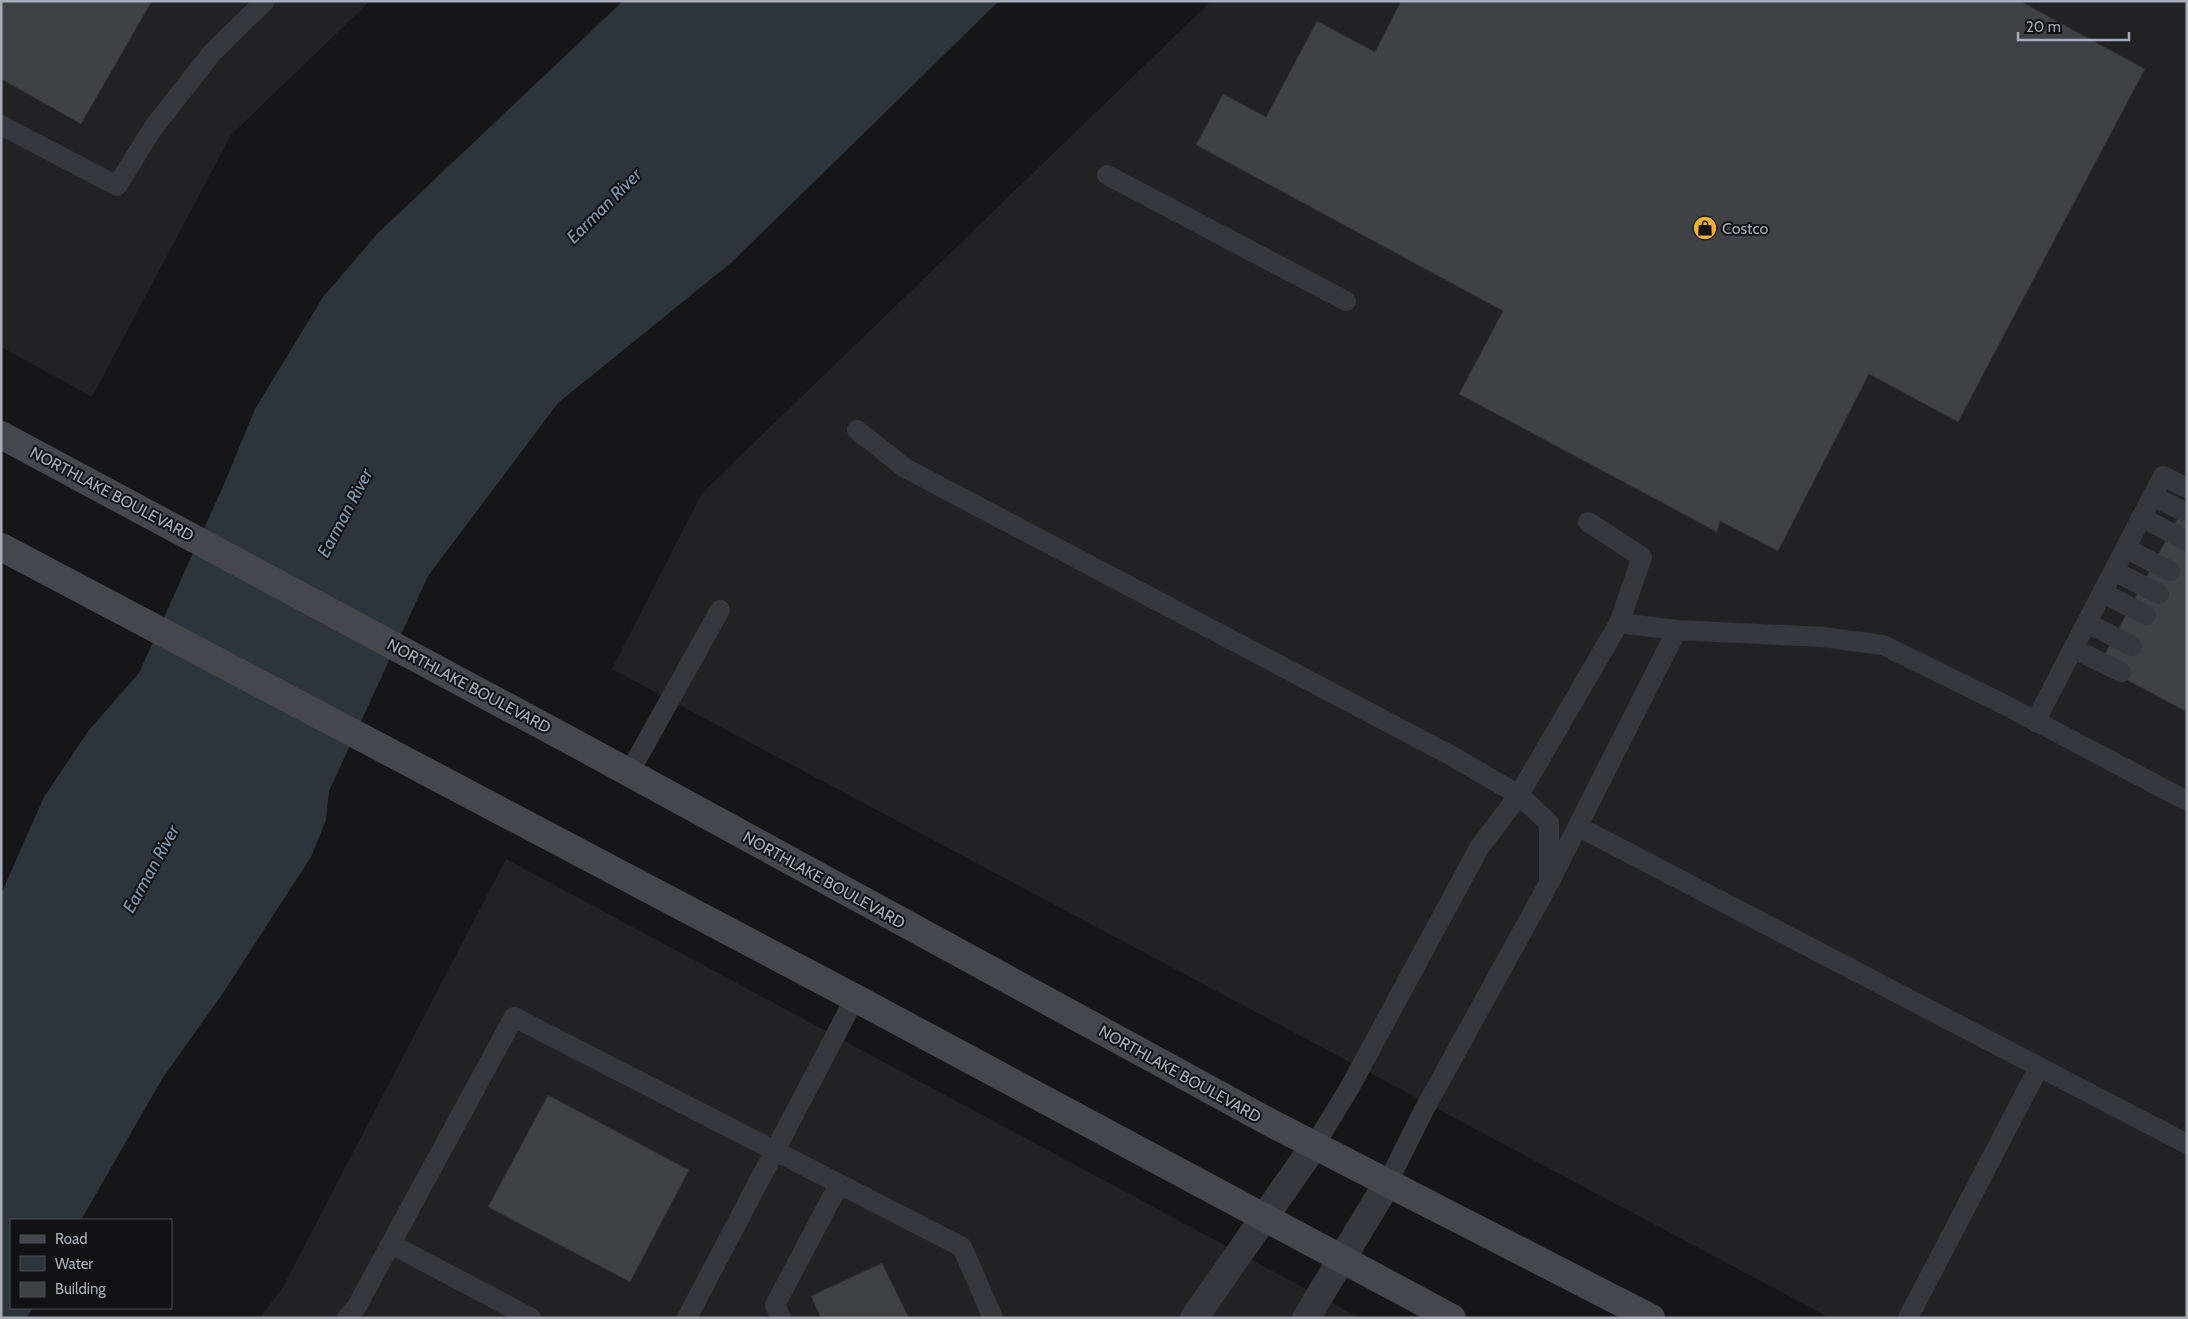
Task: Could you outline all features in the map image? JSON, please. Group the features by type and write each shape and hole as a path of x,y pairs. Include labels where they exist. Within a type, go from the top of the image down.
{"main road":[{"name":"NORTHLAKE BOULEVARD","path":"1,435 412,655 1314,1146 1651,1318"},
{"path":"1,546 855,998 1452,1318"}],"street":[{"path":"1194,1318 1262,1217 1314,1146"},
{"path":"1306,1318 1343,1260 1387,1184"}],"lane":[{"path":"1,125 117,186 153,128 212,53 265,1"},
{"path":"1107,175 1346,301"},
{"path":"857,430 905,468 1452,756 1519,795 1549,823 1549,883"},
{"path":"2035,722 2163,476 2187,488"},
{"path":"2152,496 2187,514"},
{"path":"2141,517 2187,540"},
{"path":"1314,1146 1345,1096 1479,848 1519,795 1618,623 1642,557 1588,522"},
{"path":"2126,548 2170,571"},
{"path":"2114,571 2159,594"},
{"path":"2103,593 2146,615"},
{"path":"629,773 720,610"},
{"path":"1618,623 1677,630 1822,637 1883,645 2187,801"},
{"path":"2087,624 2132,646"},
{"path":"1387,1184 1424,1110 1579,827 1677,630"},
{"path":"2074,649 2121,672"},
{"path":"1579,827 2187,1144"},
{"path":"687,1318 855,998"},
{"path":"347,1318 357,1306 514,1017 962,1247 993,1318"},
{"path":"1908,1318 2039,1067"},
{"path":"781,1318 775,1305 839,1184"},
{"path":"391,1244 530,1318"}],"shaded area":[{"path":"1,1 370,1 231,135 92,397 1,347"},
{"path":"1211,1 2187,1 2187,1318 1830,1318 612,669 702,493"},
{"path":"506,859 1360,1318 260,1318 283,1287"}],"water":[{"name":"Earman River","path":"623,1 999,1 732,262 558,403 428,576 329,791 326,820 311,857 223,993 162,1079 82,1219 10,1219 10,1309 32,1309 26,1318 1,1318 1,894 44,797 89,730 139,673 225,482 255,409 323,297 378,233"}],"building":[{"path":"1,1 152,1 81,124 1,79"},
{"name":"Costco","path":"1401,1 2020,1 2145,69 1958,422 1869,374 1778,551 1720,521 1717,532 1459,394 1503,311 1196,145 1223,94 1266,117 1317,21 1375,52"},
{"path":"2187,501 2187,712 2099,665"},
{"path":"548,1095 689,1170 630,1282 488,1207"},
{"path":"882,1263 909,1318 821,1318 811,1296"}],"place":[{"name":"Costco","path":"1705,228"}]}
